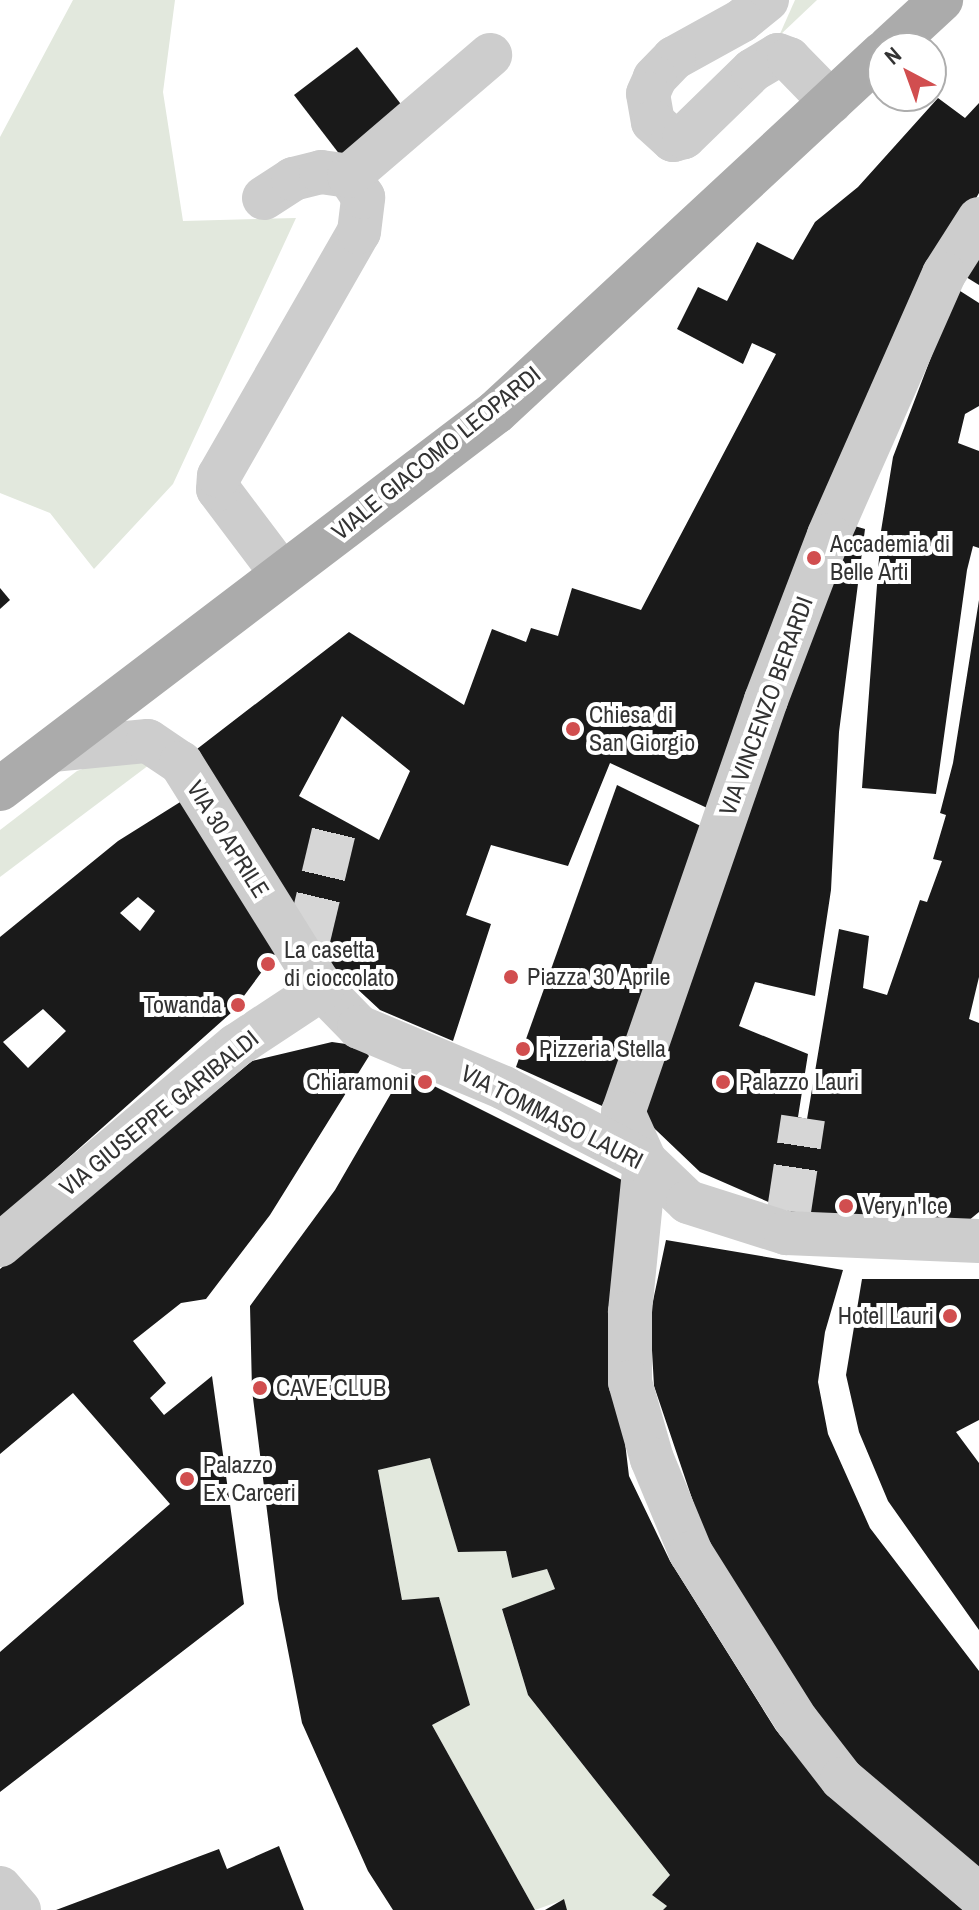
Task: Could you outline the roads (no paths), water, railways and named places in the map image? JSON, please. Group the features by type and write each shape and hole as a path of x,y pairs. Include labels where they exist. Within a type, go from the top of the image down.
{"main road":[{"path":"906,32 941,0"},
{"name":"VIALE GIACOMO LEOPARDI","path":"0,789 496,412 867,68"}],"street":[{"path":"767,0 741,21 674,58 655,78 648,94 653,122 673,140 684,137 753,70 778,55 789,59 831,102"},
{"path":"349,176 490,55"},
{"path":"264,198 293,179 321,172 349,176 363,197 359,232 219,476 218,489 282,574"},
{"name":"VIA VINCENZO BERARDI","path":"645,1161 623,1112 761,714 829,535 944,274 979,219"},
{"name":"VIA 30 APRILE","path":"52,750 148,741 181,763 302,946 322,989"},
{"name":"VIA TOMMASO LAURI","path":"322,989 359,1027 504,1088 645,1161 688,1202 788,1222 979,1241"},
{"name":"VIA GIUSEPPE GARIBALDI","path":"0,1245 237,1045 322,989"},
{"path":"645,1161 630,1312 630,1382 652,1459 691,1553 797,1721 842,1779 979,1895"},
{"path":"0,1888 19,1910"}],"tunnel":[{"path":"308,940 337,818"},
{"path":"789,1211 803,1118"}],"place":[{"name":"Accademia di Belle Arti","path":"814,558"},
{"name":"Chiesa di San Giorgio","path":"573,729"},
{"name":"La casetta di cioccolato","path":"268,964"},
{"name":"Piazza 30 Aprile","path":"511,977"},
{"name":"Towanda","path":"238,1005"},
{"name":"Pizzeria Stella","path":"523,1049"},
{"name":"Chiaramoni","path":"425,1082"},
{"name":"Palazzo Lauri","path":"723,1082"},
{"name":"Very n'Ice","path":"846,1206"},
{"name":"Hotel Lauri","path":"950,1316"},
{"name":"CAVE CLUB","path":"260,1388"},
{"name":"Palazzo Ex Carceri","path":"187,1479"}]}
